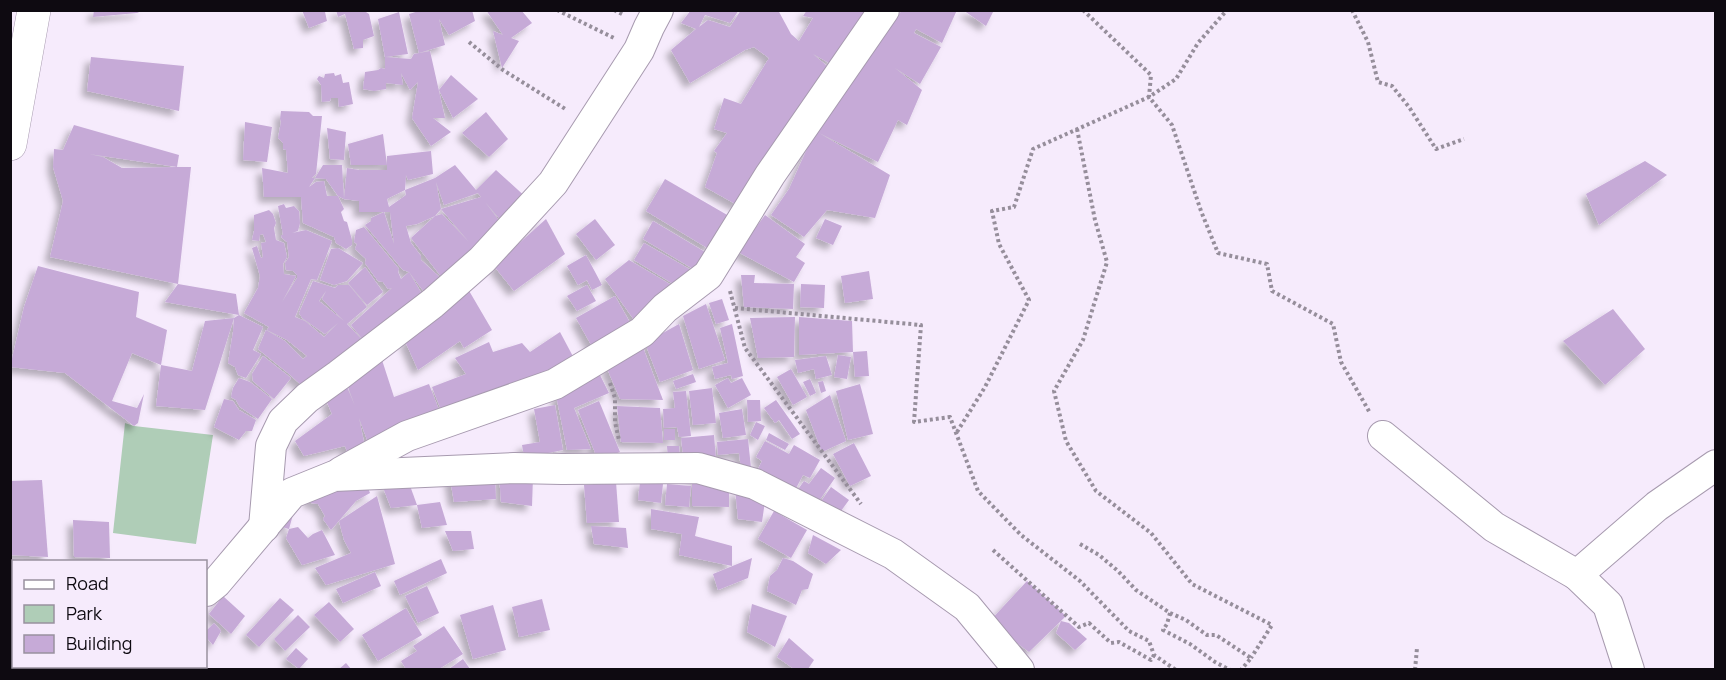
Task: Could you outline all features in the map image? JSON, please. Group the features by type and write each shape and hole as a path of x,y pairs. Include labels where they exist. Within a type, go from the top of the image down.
{"main road":[{"path":"10,144 34,10"}],"street":[{"path":"264,526 270,446 283,421 307,398 433,303 482,260 553,183 639,50 658,10"},
{"path":"207,590 216,583 292,493 334,476 407,436 555,384 642,332 665,308 708,274 770,175 884,10"},
{"path":"1383,436 1494,527 1577,575 1608,605 1629,669"},
{"path":"1577,575 1657,507 1716,465"},
{"path":"334,476 514,468 698,468 755,484 892,554 967,607 1019,669"}],"path":[{"path":"557,10 639,50"},
{"path":"1083,10 1152,75 1149,97 1172,125 1218,253 1267,264 1272,291 1333,324 1341,362 1383,436"},
{"path":"956,433 985,387 1029,300 999,244 992,211 1014,207 1033,149 1149,97 1176,79 1198,43 1227,10"},
{"path":"1352,10 1368,42 1378,82 1392,86 1409,106 1436,149 1464,139"},
{"path":"469,42 503,70 591,125"},
{"path":"1077,129 1095,220 1107,262 1083,340 1054,391 1066,441 1096,491 1151,533 1192,584 1272,625 1241,669"},
{"path":"720,252 745,348 864,509"},
{"path":"735,308 921,324 914,422 950,417 978,491 1021,536 1080,581 1129,631 1149,641 1154,655 1176,669"},
{"path":"600,357 615,398 615,422 620,447 628,469"},
{"path":"1080,544 1100,555 1136,590 1170,613 1186,620 1207,635 1216,635 1251,657"},
{"path":"993,550 1079,627 1089,623 1111,643 1119,642 1151,660 1154,655"},
{"path":"1170,613 1163,630 1230,669"},
{"path":"1415,669 1418,648"}],"green space":[{"path":"125,423 213,435 196,544 113,533"}],"building":[{"path":"94,10 144,10 137,13 93,17"},
{"path":"302,10 325,12 327,21 309,28"},
{"path":"336,10 363,10 369,14 374,36 363,40 363,48 354,49 345,14 338,17"},
{"path":"422,10 472,10 475,21 449,35 439,19 445,45 419,53 409,14"},
{"path":"486,10 521,10 532,23 511,38 519,41 502,68 493,31 503,35"},
{"path":"691,10 739,10 730,23 705,15 699,27 708,20 730,27 741,10 778,10 791,34 799,41 813,18 803,16 807,10 873,10 831,64 813,54 828,67 739,206 705,187 717,153 714,151 727,133 714,129 724,98 741,104 769,58 754,47 690,83 671,50 696,29 681,23"},
{"path":"902,10 957,10 942,43 916,29 914,33 941,47 920,84 895,68 922,90 907,125 898,120 878,162 819,133 890,175 875,218 827,210 804,237 771,215 789,189 815,131"},
{"path":"963,10 994,10 986,26"},
{"path":"399,12 408,54 385,57 378,19"},
{"path":"430,51 445,118 433,118 451,132 431,146 412,118 418,82 410,90 401,73 403,85 386,83 386,89 374,91 363,89 365,72 385,69 385,57 411,59 414,54"},
{"path":"91,57 184,66 179,111 87,91"},
{"path":"334,73 335,76 341,74 343,83 349,82 353,104 339,107 338,98 322,102 321,85 317,79 319,76 324,78 325,74"},
{"path":"451,75 478,99 453,118 439,90"},
{"path":"281,111 309,112 313,116 322,116 316,174 309,187 316,182 324,181 327,196 338,196 344,209 341,212 344,221 347,222 352,240 352,245 346,249 336,243 334,237 303,223 301,197 264,197 262,168 288,173 286,150 283,149 283,143 278,138"},
{"path":"486,112 508,139 489,157 462,133"},
{"path":"245,122 272,127 267,162 243,160"},
{"path":"74,125 179,155 177,167 191,167 178,284 50,257 63,201 53,167 54,149 63,150","holes":["89,154 177,167 122,168 103,157"]},
{"path":"327,128 346,132 344,160 330,159"},
{"path":"383,134 387,165 351,165 348,144"},
{"path":"431,151 433,174 408,180 406,175 405,190 435,178 455,165 476,190 496,170 529,200 504,224 485,202 507,231 431,301 409,272 403,270 365,225 371,221 371,218 384,212 359,212 359,201 344,199 347,168 387,170 387,156","holes":["436,182 444,205 478,193 481,197 441,209","405,190 406,195 389,207 387,199","441,209 469,242 442,214 435,216","384,212 390,212 394,244","435,216 411,238 447,284 421,260 421,256 411,243 406,226"]},
{"path":"1645,161 1667,175 1599,225 1586,194"},
{"path":"323,165 342,165 344,199 338,196 326,179 315,178"},
{"path":"665,179 729,216 709,249 646,211"},
{"path":"284,204 286,208 294,206 299,211 298,231 292,233 306,230 332,241 317,280 311,279 295,317 305,321 324,337 338,323 325,334 302,318 299,313 313,281 335,288 338,285 349,285 367,307 347,324 368,346 351,325 392,288 388,289 383,282 378,281 365,263 366,259 355,249 356,230 364,227 399,269 401,279 409,272 426,301 311,394 258,349 266,330 285,341 303,359 307,356 287,340 267,330 269,327 244,313 258,288 260,276 252,248 257,246 261,258 263,257 261,243 266,242 263,234 260,235 259,241 252,240 254,215 269,210 273,214 276,223 274,228 276,240 284,243 287,257 283,264 284,274 296,276 282,302 297,278 297,275 293,271 286,270 285,263 289,257 287,242 281,235 283,235 278,206","holes":["326,291 322,299 344,321 319,301"]},
{"path":"765,215 805,244 796,257 805,263 794,282 738,252"},
{"path":"546,219 565,254 514,291 494,266"},
{"path":"595,219 615,245 596,260 576,234"},
{"path":"825,219 842,226 833,245 816,238"},
{"path":"653,221 705,252 695,270 643,239"},
{"path":"644,243 691,270 680,288 634,260"},
{"path":"338,248 363,263 347,281 334,285 320,280 331,249"},
{"path":"586,255 602,285 592,290 587,280 578,285 567,266"},
{"path":"629,260 678,289 637,324 605,279"},
{"path":"38,266 139,292 136,317 167,330 161,365 132,353 112,401 137,408 144,394 138,423 134,426 65,373 10,367 24,307"},
{"path":"365,267 383,292 367,305 348,283"},
{"path":"869,271 873,299 845,303 841,276"},
{"path":"741,275 755,275 754,283 794,284 793,309 744,307"},
{"path":"178,284 236,294 239,315 165,302"},
{"path":"801,284 825,285 824,308 800,307"},
{"path":"587,285 596,301 577,311 567,296"},
{"path":"468,289 492,330 464,348 460,341 418,370 405,341"},
{"path":"615,296 633,328 594,350 576,318"},
{"path":"722,299 729,320 716,324 709,303"},
{"path":"706,304 725,360 699,369 683,316"},
{"path":"1613,309 1645,349 1605,385 1563,341"},
{"path":"239,315 263,327 253,350 261,354 246,378 238,375 235,367 228,363 234,318"},
{"path":"795,317 794,357 758,358 750,318"},
{"path":"799,317 852,321 853,352 799,355"},
{"path":"234,318 205,410 156,406 161,365 192,371 205,321"},
{"path":"679,324 693,370 660,382 645,343"},
{"path":"732,324 743,376 732,379 731,375 715,379 712,367 728,363 720,328"},
{"path":"560,332 577,364 445,420 432,387 466,374 455,358 489,342 493,352 522,343 530,352"},
{"path":"642,345 663,400 620,399 606,366"},
{"path":"867,351 869,376 855,377 853,352"},
{"path":"838,355 851,357 847,379 834,377"},
{"path":"263,356 291,378 274,399 253,381 252,374"},
{"path":"826,356 832,375 816,379 814,369 798,373 795,360"},
{"path":"382,360 394,397 429,384 444,423 369,445 359,418 365,447 348,454 345,446 304,456 295,441 332,414 326,400 347,387 355,406 348,387"},
{"path":"791,369 807,397 793,405 777,377"},
{"path":"693,374 696,382 676,389 673,381"},
{"path":"600,375 609,393 574,408 591,449 567,450 556,395"},
{"path":"239,378 250,382 272,399 258,419 240,407 231,397"},
{"path":"728,378 731,383 742,378 751,395 728,408 715,385"},
{"path":"810,379 816,393 810,396 803,382"},
{"path":"823,381 826,391 821,393 818,382"},
{"path":"860,384 873,434 848,440 836,391"},
{"path":"712,388 716,423 693,425 689,391"},
{"path":"686,391 691,436 679,437 677,427 664,428 663,409 675,408 673,392"},
{"path":"830,395 846,441 822,452 806,410"},
{"path":"224,399 233,401 239,410 256,420 252,431 246,431 239,440 214,427"},
{"path":"747,400 760,400 761,421 748,422"},
{"path":"776,400 800,434 792,439 779,420 775,423 764,408"},
{"path":"599,401 620,452 598,460 578,410"},
{"path":"555,405 563,450 543,454 525,462 522,445 540,442 534,409"},
{"path":"617,406 660,408 663,443 621,442"},
{"path":"742,409 746,435 723,438 719,413"},
{"path":"756,422 765,426 758,440 750,435"},
{"path":"664,429 675,429 675,440 664,440"},
{"path":"769,433 789,444 785,450 766,440"},
{"path":"714,435 716,460 684,463 681,438"},
{"path":"748,439 751,468 741,469 739,453 718,455 717,442"},
{"path":"765,441 789,454 794,445 820,460 810,478 803,475 795,490 758,469 762,461 756,457"},
{"path":"854,443 871,476 850,486 833,454"},
{"path":"667,446 679,446 680,460 668,460"},
{"path":"821,468 835,478 812,511 792,498 804,481 809,484"},
{"path":"449,473 495,474 496,499 454,502"},
{"path":"499,473 533,477 532,506 501,502"},
{"path":"363,476 370,493 356,501 331,530 323,519 325,516 318,504 311,503 306,495"},
{"path":"692,479 729,480 729,507 692,506"},
{"path":"42,480 48,557 10,555 10,481"},
{"path":"616,482 619,522 587,523 584,485"},
{"path":"640,482 663,484 661,503 638,500"},
{"path":"409,483 417,505 391,508 382,485"},
{"path":"667,484 691,486 689,507 665,505"},
{"path":"831,487 849,500 833,522 815,510"},
{"path":"735,489 765,501 762,522 738,519"},
{"path":"377,496 395,564 326,585 315,568 351,553 344,540 339,521"},
{"path":"440,502 447,525 422,528 417,505"},
{"path":"651,509 699,517 695,536 732,546 732,566 679,555 682,534 651,529"},
{"path":"294,511 289,529 275,525"},
{"path":"774,511 807,530 791,558 758,539"},
{"path":"73,520 109,522 110,558 74,557"},
{"path":"591,526 626,528 628,548 594,544"},
{"path":"298,527 308,538 322,530 335,555 302,565 286,538 289,529"},
{"path":"445,531 471,531 474,549 453,551"},
{"path":"813,535 841,550 826,564 808,553"},
{"path":"752,558 748,578 718,590 713,574"},
{"path":"783,558 793,561 813,574 808,589 802,590 796,605 767,591 770,576 777,570"},
{"path":"10,559 24,560 12,560 12,593 10,590"},
{"path":"441,559 447,573 400,595 394,581"},
{"path":"375,572 381,586 343,603 336,589"},
{"path":"1027,581 1066,616 1029,652 989,622"},
{"path":"427,586 439,613 418,623 405,596"},
{"path":"223,596 245,616 231,634 209,614"},
{"path":"10,598 12,600 12,633 10,631"},
{"path":"280,598 294,610 259,647 246,635"},
{"path":"542,599 550,630 519,637 512,607"},
{"path":"329,602 354,629 340,642 314,615"},
{"path":"752,604 787,616 775,647 747,632"},
{"path":"493,605 506,650 473,659 460,615"},
{"path":"406,608 422,635 378,661 362,635"},
{"path":"298,615 310,627 285,651 274,639"},
{"path":"1061,621 1069,623 1087,639 1075,650 1056,633"},
{"path":"214,623 221,631 213,645 207,638 207,630"},
{"path":"444,626 463,654 439,669 406,669 401,661 417,651 413,646"},
{"path":"789,638 814,660 808,669 794,669 777,657"},
{"path":"296,648 308,659 299,669 286,659"},
{"path":"463,659 470,669 449,669"},
{"path":"346,663 351,669 339,669"}]}
